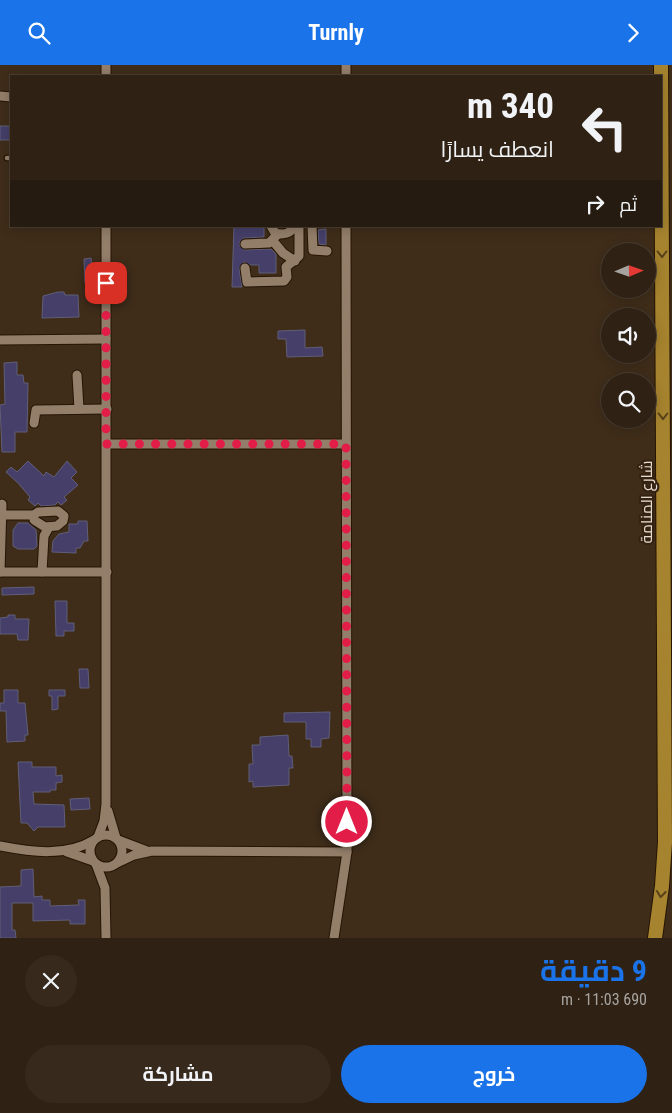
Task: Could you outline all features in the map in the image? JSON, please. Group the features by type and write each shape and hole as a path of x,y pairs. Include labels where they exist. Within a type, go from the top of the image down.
{"main road":[{"name":"شارع المنامة","path":"655,938 662,886 665,842 662,227"}],"street":[{"path":"106,227 106,803 104,821 90,850 103,880 106,938"},
{"path":"271,227 283,253 295,261"},
{"path":"246,244 289,233 293,227"},
{"path":"245,268 247,282 282,281 287,277 287,266 295,261 300,253 299,227"},
{"path":"312,227 313,250 327,251"},
{"path":"334,938 346,852 346,227"},
{"path":"0,340 106,339"},
{"path":"77,375 79,409"},
{"path":"34,423 36,410 106,409"},
{"path":"106,444 346,444"},
{"path":"2,504 0,573 106,572"},
{"path":"2,515 34,515 38,512 60,512 64,516 63,521 59,525 50,527 36,523 34,515"},
{"path":"42,572 44,536 50,527"},
{"path":"105,896 108,880 122,854 106,803"},
{"path":"0,846 62,851 79,848 96,838 110,835 134,848 152,851 346,852"},
{"path":"62,851 106,868 134,855 152,851"}],"building":[{"path":"0,126 10,126 10,140 0,140"},
{"path":"234,227 264,227 264,237 244,238 240,241 239,245 245,250 271,249 276,254 276,273 259,273 259,265 251,265 244,262 239,268 242,287 232,287"},
{"path":"326,229 326,245 319,244 318,230"},
{"path":"91,258 94,283 85,283 84,259"},
{"path":"64,292 65,295 78,295 79,317 42,318 43,296"},
{"path":"305,330 305,348 322,347 323,356 287,357 286,339 278,339 278,331"},
{"path":"17,362 17,375 23,375 24,383 28,383 27,432 15,432 15,452 2,452 0,405 5,404 4,363"},
{"path":"28,461 44,476 46,472 54,477 67,461 77,472 71,478 78,485 64,497 67,500 61,505 58,502 55,505 41,506 38,503 35,506 28,500 30,497 6,472 11,467 17,472"},
{"path":"78,521 87,521 88,541 84,541 80,548 76,548 76,553 52,552 53,541 59,534 69,532 69,524 78,524"},
{"path":"18,523 28,523 36,530 37,546 34,549 18,549 13,546 13,530"},
{"path":"34,587 34,594 2,595 2,588"},
{"path":"55,601 67,601 67,623 74,623 74,631 64,631 64,636 56,636"},
{"path":"8,615 15,615 15,619 29,619 28,640 18,640 17,634 0,634 0,618 8,617"},
{"path":"79,669 88,669 89,688 80,688"},
{"path":"4,690 18,690 18,703 25,703 28,735 25,735 25,741 7,742 6,711 0,711 0,703 4,703"},
{"path":"49,690 65,690 65,696 58,696 58,709 52,710 52,696 49,696"},
{"path":"330,712 329,738 321,739 321,747 311,747 311,739 306,739 306,722 284,722 284,713"},
{"path":"288,735 289,756 292,756 293,768 289,768 289,785 253,787 253,781 249,782 249,764 253,764 252,745 260,745 260,737"},
{"path":"18,762 32,762 32,767 56,767 56,776 62,775 62,782 56,783 56,790 33,792 34,804 64,805 65,827 38,827 34,831 27,823 21,823"},
{"path":"89,798 90,809 71,810 70,799"},
{"path":"33,869 34,897 42,896 42,900 50,900 50,906 79,905 78,900 85,900 85,924 70,924 70,920 33,921 33,903 12,903 12,930 15,930 16,938 0,938 0,887 21,886 21,870"}],"route":[{"path":"106,283 106,444 346,444 347,822"}]}
